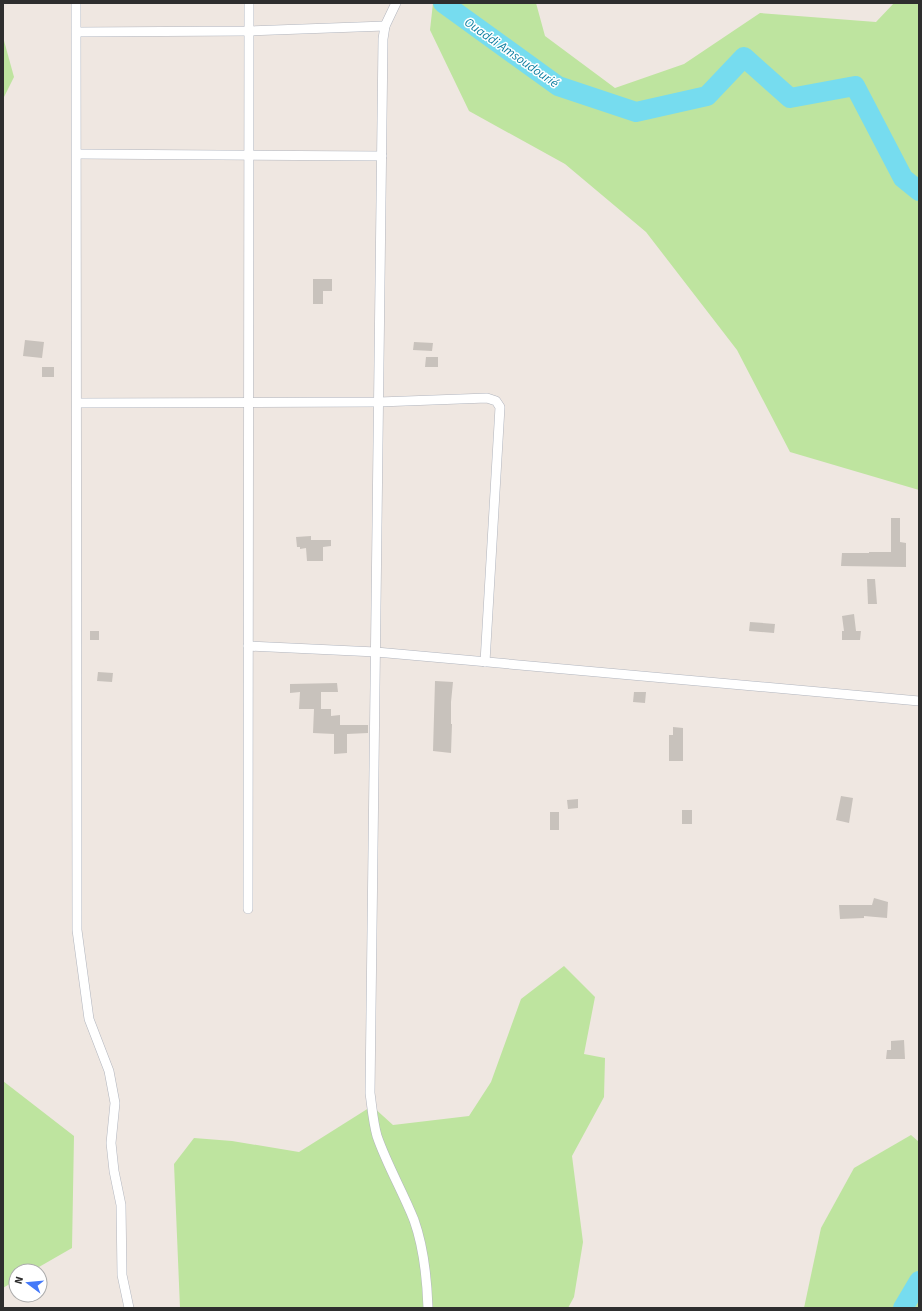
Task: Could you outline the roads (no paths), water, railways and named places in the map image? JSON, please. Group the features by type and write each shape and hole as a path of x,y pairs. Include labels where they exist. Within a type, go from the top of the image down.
{"street":[{"path":"76,3 78,930 89,1019 110,1071 115,1104 111,1144 114,1171 121,1205 122,1275 129,1308"},
{"path":"248,909 249,3"},
{"path":"396,3 385,26 383,39 370,1093 377,1134 392,1174 414,1221 422,1252 427,1284 428,1308"},
{"path":"77,32 249,31 385,26"},
{"path":"77,154 382,156"},
{"path":"77,403 379,402 487,398 496,400 500,407 485,662"},
{"path":"248,646 376,652 919,701"}],"waterway":[{"name":"Ouaddi Amsoudourié","path":"443,3 558,86 636,112 707,96 744,57 790,98 855,86 903,178 919,191"},
{"name":"Ouaddi Amsoudourié","path":"903,1308 919,1281"}]}
